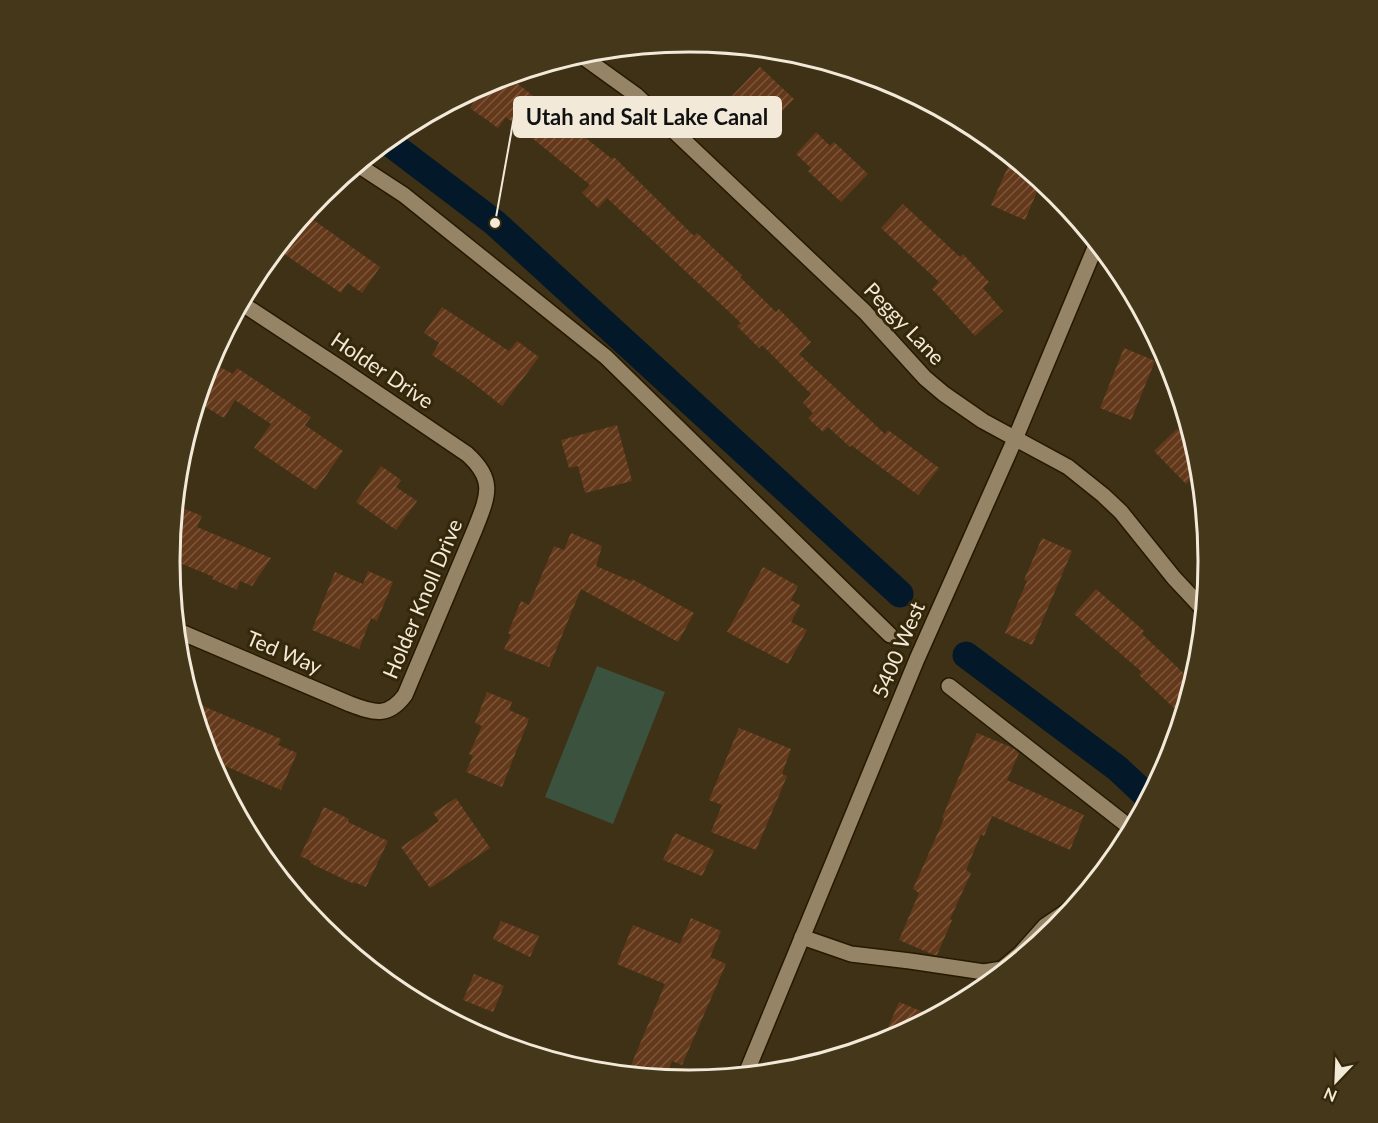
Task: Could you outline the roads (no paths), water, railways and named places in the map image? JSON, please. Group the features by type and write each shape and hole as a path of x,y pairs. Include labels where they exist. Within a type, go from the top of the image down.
{"street":[{"name":"Peggy Lane","path":"590,62 636,95 865,312 926,378 970,412 1068,467 1103,495 1121,512 1174,578 1196,602"},
{"path":"365,169 404,195 606,357 890,635"},
{"name":"5400 West","path":"749,1067 917,658 1015,439 1093,252"},
{"name":"Holder Drive","path":"248,307 467,454 476,463 488,486"},
{"name":"Holder Knoll Drive","path":"377,713 393,708 405,695 475,529 488,486"},
{"name":"Ted Way","path":"185,634 350,704 377,713"},
{"path":"949,686 1125,824"},
{"path":"802,937 851,954 984,972 991,971"}],"waterway":[{"path":"394,147 495,223 900,594"},
{"path":"966,655 1117,768 1143,792"}],"place":[{"name":"Utah and Salt Lake Canal","path":"495,223"}]}
